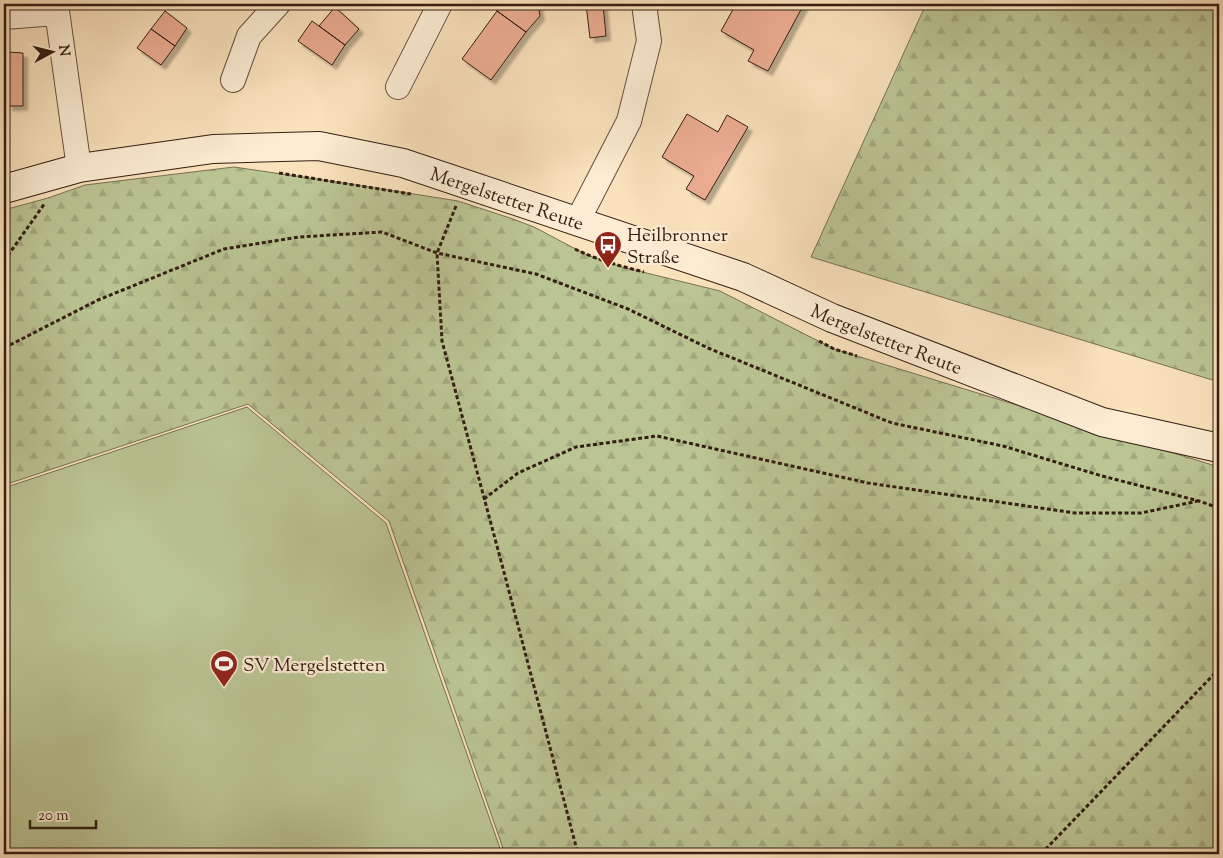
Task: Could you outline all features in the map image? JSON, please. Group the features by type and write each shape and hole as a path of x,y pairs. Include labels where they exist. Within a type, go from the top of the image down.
{"street":[{"path":"233,80 249,36 278,4"},
{"path":"398,87 440,4"},
{"path":"573,234 629,121 649,41 644,4"},
{"path":"4,18 57,9 79,168"},
{"name":"Mergelstetter Reute","path":"4,188 79,168 213,149 319,146 403,163 573,234 744,276 832,318 1102,422 1219,448"}],"path":[{"path":"273,173 419,195"},
{"path":"4,261 48,198 40,201"},
{"path":"458,201 437,253 442,341 578,854"},
{"path":"4,347 98,300 224,249 299,237 382,232 437,253 536,274 628,309 708,348 892,422 1003,446 1102,476 1219,508"},
{"path":"573,234 587,255 622,267 652,274"},
{"path":"816,340 834,349 862,358"},
{"path":"484,498 518,473 576,447 657,436 868,483 1075,513 1141,513 1199,501"},
{"path":"4,628 8,625"},
{"path":"1041,854 1219,669"}],"green space":[{"path":"926,4 1219,4 1219,382 811,257"},
{"path":"234,167 458,201 534,227 587,255 622,267 720,291 834,349 1219,467 1219,854 505,854 389,521 248,404 4,485 4,210 48,198 85,185"},
{"name":"SV Mergelstetten","path":"247,407 386,523 502,854 4,854 4,488"}],"building":[{"path":"497,4 538,4 540,16 526,32 497,11"},
{"path":"586,4 603,4 606,36 590,38"},
{"path":"736,4 804,4 768,71 748,61 754,50 721,31"},
{"path":"335,7 359,29 345,45 319,26"},
{"path":"165,11 187,28 175,46 151,29"},
{"path":"497,11 526,32 491,80 462,59"},
{"path":"312,21 345,45 332,65 298,41"},
{"path":"151,29 175,46 161,65 137,48"},
{"path":"8,52 23,53 23,106 8,106"},
{"path":"687,114 718,132 727,115 748,127 705,200 686,189 694,176 662,157"}],"place":[{"name":"Heilbronner Straße","path":"608,269"},
{"name":"SV Mergelstetten","path":"224,688"}]}
